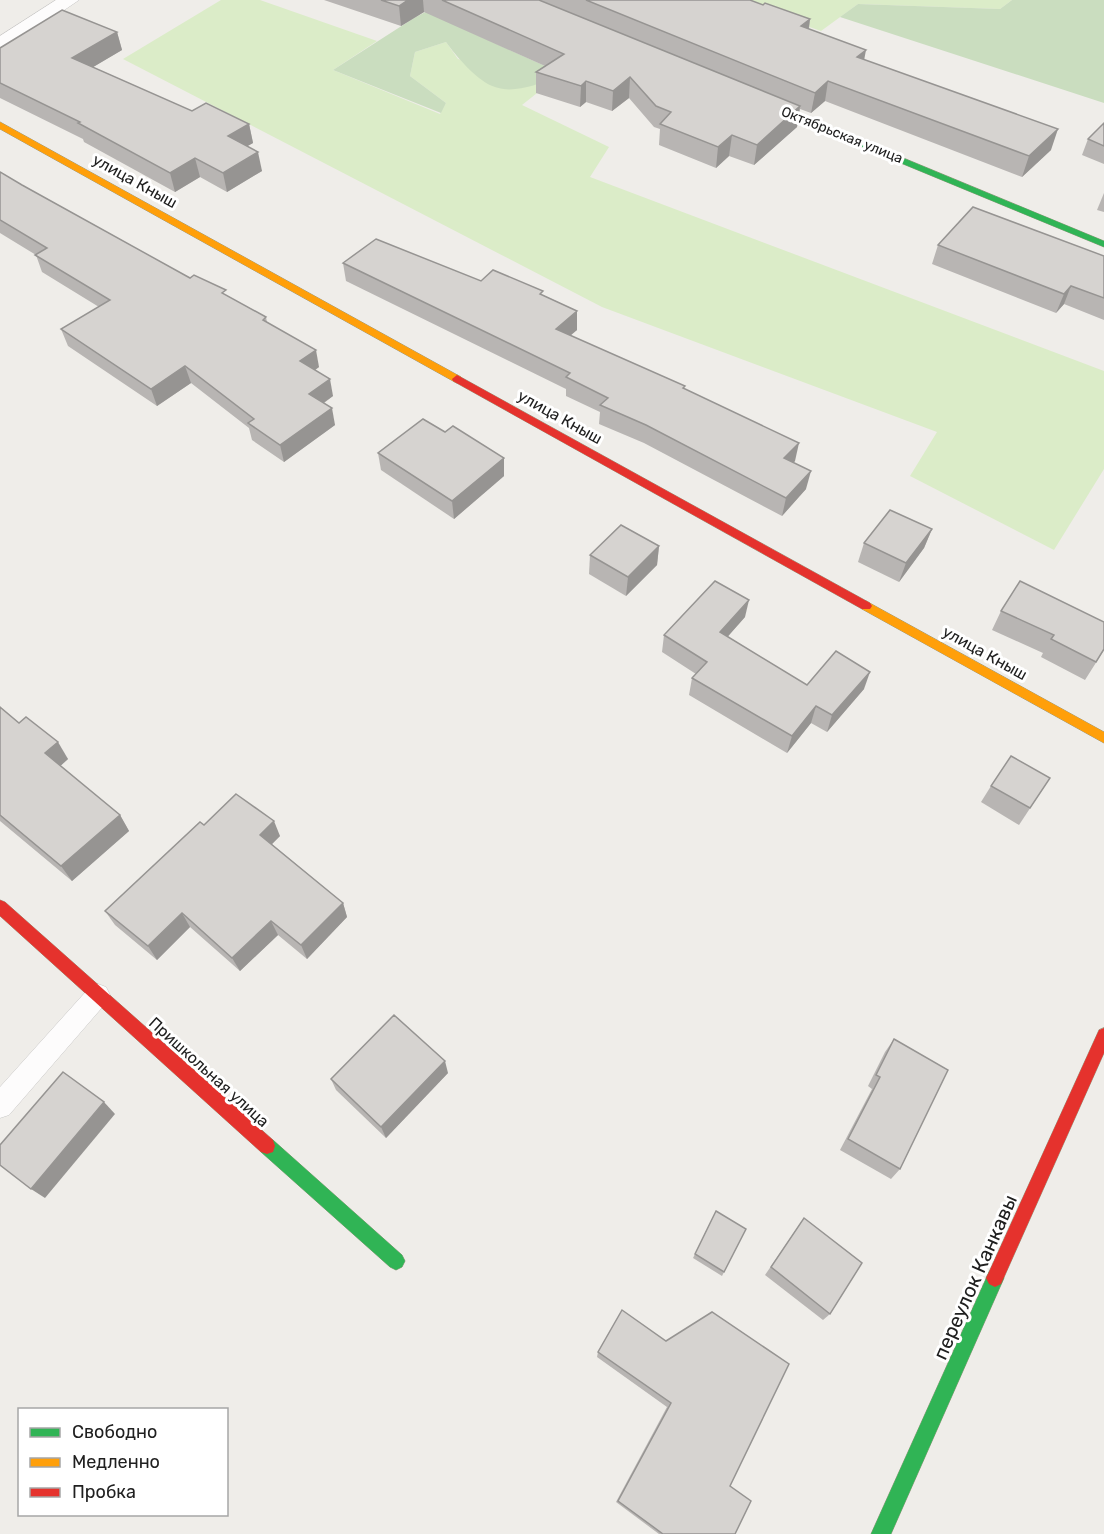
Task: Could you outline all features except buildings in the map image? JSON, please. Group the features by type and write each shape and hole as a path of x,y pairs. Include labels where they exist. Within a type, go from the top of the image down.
{"street":[{"path":"0,45 69,0"},
{"name":"Октябрьская улица","path":"738,93 1104,243"},
{"name":"улица Кныш","path":"0,125 1104,738"},
{"name":"Пришкольная улица","path":"0,907 396,1262"},
{"name":"переулок Канкавы","path":"881,1534 1104,1035"}],"lane":[{"path":"0,1106 98,995"}],"green space":[{"path":"221,0 260,0 377,41 333,70 440,114 446,103 410,76 415,52 446,42 458,59 556,78 522,105 609,147 590,177 1104,371 1104,469 1054,550 910,476 937,432 602,307 123,59"},
{"path":"732,0 1012,0 1000,9 858,4 821,31"},
{"path":"1012,0 1104,0 1104,103 840,17 858,4 1000,9"},
{"path":"446,1 468,31 554,70 556,78 518,89 495,87 475,74 446,42 415,52 410,76 446,103 441,113 333,70 414,18"}],"traffic: fast":[{"path":"756,100 1104,244"},
{"path":"267,1146 396,1261"},
{"path":"881,1534 995,1278"}],"traffic: slow":[{"path":"0,125 457,379"},
{"path":"866,606 1104,738"}],"traffic: jam":[{"path":"457,379 866,606"},
{"path":"0,907 267,1146"},
{"path":"995,1278 1104,1035"}]}
